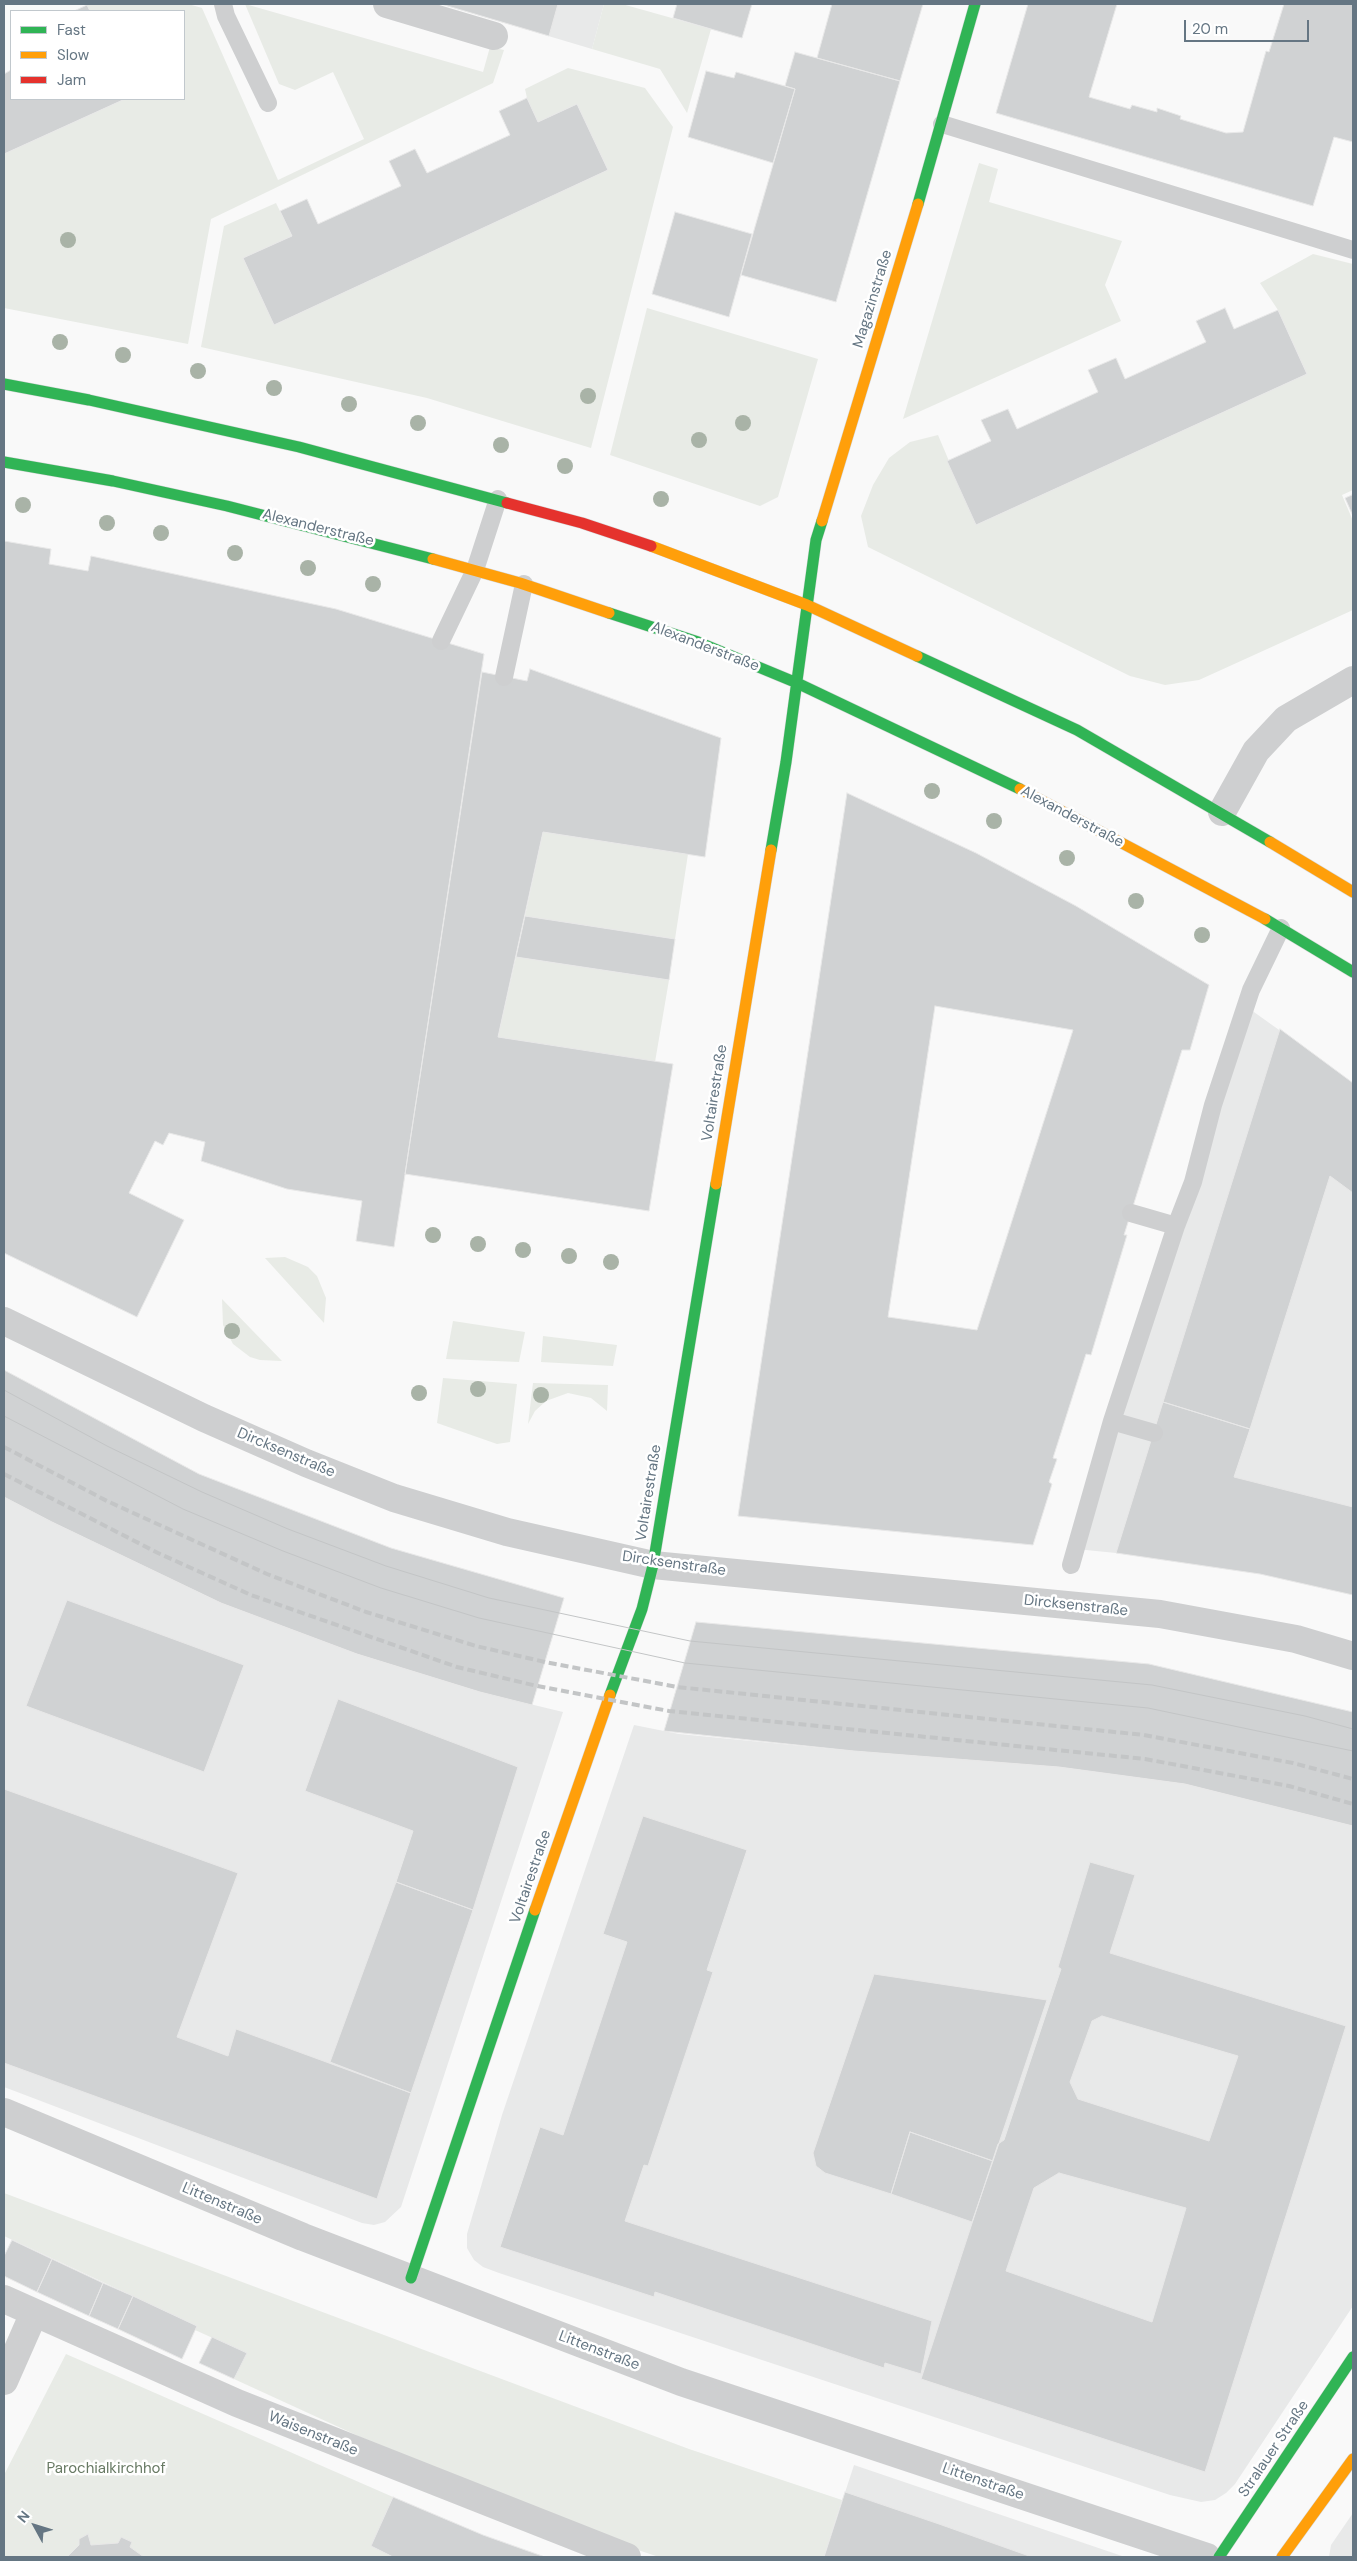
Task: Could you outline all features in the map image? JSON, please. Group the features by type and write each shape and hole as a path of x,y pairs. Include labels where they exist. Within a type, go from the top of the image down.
{"main road":[{"name":"Magazinstraße","path":"797,683 820,526 942,124 975,4"},
{"path":"4,384 89,400 298,447 498,499 582,523 667,551 807,605 1077,730 1222,812 1353,892"},
{"name":"Alexanderstraße","path":"4,462 113,481 227,506 475,570 524,584 698,642 797,683 1025,791 1281,928 1353,972"},
{"name":"Voltairestraße","path":"411,2278 588,1753 642,1609 653,1565 783,780 797,683"},
{"name":"Stralauer Straße","path":"1219,2557 1353,2357"},
{"path":"1282,2557 1353,2459"}],"street":[{"path":"387,4 494,36"},
{"path":"1222,812 1256,751 1286,719 1353,680"},
{"name":"Dircksenstraße","path":"4,1322 204,1418 394,1498 507,1532 653,1565 1160,1614 1296,1640 1353,1656"},
{"name":"Littenstraße","path":"4,2112 303,2237 681,2382 1207,2557"},
{"name":"Waisenstraße","path":"4,2299 237,2403 627,2557"},
{"path":"4,2381 34,2313"}],"lane":[{"path":"223,4 226,16 268,103"},
{"path":"942,124 1353,250"},
{"path":"441,641 475,570 498,499"},
{"path":"504,677 524,584"},
{"path":"1071,1565 1112,1421 1176,1226 1193,1182 1213,1105 1251,990 1281,928"},
{"path":"1132,1213 1176,1226"},
{"path":"1112,1421 1154,1433"}],"shaded area":[{"path":"441,4 604,4 592,49"},
{"path":"1247,1007 1353,1083 1353,1595 1260,1574 1076,1549"},
{"path":"4,1497 221,1603 357,1654 480,1692 563,1712 401,2207 385,2222 374,2225 362,2223 4,2087"},
{"path":"634,1725 679,1734 854,1751 1059,1767 1185,1784 1353,1826 1353,2306 1235,2484 1226,2493 1215,2500 1201,2502 1170,2495 499,2273 483,2267 474,2260 467,2248 467,2234 502,2115"},
{"path":"854,2465 1125,2557 824,2557"},
{"path":"1353,2513 1353,2557 1329,2557 1331,2545"}],"green space":[{"path":"86,4 188,4 202,8 278,180 364,139 333,72 295,90 279,84 245,4 483,72 490,47 504,50 493,83 211,219 188,344 4,308 4,154 123,100 185,100 185,10 89,10"},
{"path":"604,4 622,4 711,29 687,113 660,69 592,49"},
{"path":"568,68 645,88 673,127 591,448 427,398 201,347 224,226 276,203 292,236 243,258 274,325 608,170 577,104 538,122 527,98 525,89"},
{"path":"979,163 998,169 989,202 1122,241 1105,285 1121,321 903,419"},
{"path":"1313,254 1353,264 1353,490 1342,495 1353,521 1353,610 1199,680 1165,685 1130,676 868,547 861,516 873,485 889,458 910,442 938,435 976,525 1307,374 1278,310 1260,283"},
{"path":"647,308 818,359 778,497 760,506 610,455"},
{"path":"543,832 688,854 675,939 525,916"},
{"path":"516,957 669,980 655,1062 498,1037"},
{"path":"285,1257 308,1267 317,1276 326,1298 324,1323 265,1258"},
{"path":"222,1299 282,1361 260,1360 250,1357 233,1344 223,1325"},
{"path":"453,1321 525,1332 519,1362 446,1359"},
{"path":"543,1336 617,1345 613,1366 541,1362"},
{"path":"443,1378 517,1384 510,1442 497,1444 437,1423"},
{"path":"533,1383 608,1385 607,1411 591,1398 568,1393 546,1401 535,1411 528,1424"},
{"path":"4,2193 689,2449 842,2500 824,2557 659,2557 620,2544 404,2457 234,2379 246,2353 195,2330 197,2326 4,2236"},
{"name":"Parochialkirchhof","path":"66,2354 393,2497 372,2546 393,2557 4,2557 4,2475"}],"building":[{"path":"441,4 558,4 549,36"},
{"path":"677,4 752,4 742,38 673,18"},
{"path":"832,4 923,4 900,81 817,58"},
{"path":"1028,4 1117,4 1089,97 1130,109 1132,105 1157,112 1157,108 1181,116 1180,119 1226,133 1243,132 1266,51 1269,52 1284,4 1353,4 1353,142 1334,137 1313,206 996,113"},
{"path":"87,5 90,10 76,10"},
{"path":"795,52 900,81 836,302 741,275 795,89 785,86"},
{"path":"10,71 10,100 123,100 4,154 4,74"},
{"path":"706,71 734,78 736,72 795,89 773,163 688,137"},
{"path":"527,98 538,122 577,104 608,170 274,325 243,258 292,236 280,211 307,199 318,224 401,186 389,161 415,149 427,173 510,135 499,111"},
{"path":"675,212 752,234 729,317 652,294"},
{"path":"1225,308 1234,329 1278,310 1307,374 976,525 947,461 991,441 981,420 1008,409 1017,429 1098,392 1088,370 1116,358 1125,379 1206,342 1196,321"},
{"path":"1352,495 1353,497 1353,516 1345,498"},
{"path":"4,541 51,549 49,564 88,571 91,556 336,609 484,654 394,1247 356,1241 362,1201 287,1189 201,1161 205,1142 169,1133 163,1145 155,1141 129,1193 184,1220 137,1317 4,1253"},
{"path":"530,669 721,738 705,857 543,832 498,1037 673,1064 649,1211 405,1174 482,672 527,681"},
{"path":"847,793 976,853 1076,906 1209,985 1190,1050 1182,1050 1124,1235 1127,1235 1091,1355 1086,1354 1053,1458 1057,1459 1049,1482 1052,1484 1033,1545 738,1516","holes":["935,1006 1073,1030 977,1330 888,1317"]},
{"path":"525,916 675,939 669,980 516,957"},
{"path":"1280,1029 1353,1083 1353,1193 1330,1176 1250,1429 1163,1402"},
{"path":"4,1370 199,1474 391,1548 564,1598 532,1705 480,1692 357,1654 221,1603 4,1497"},
{"path":"1163,1402 1250,1429 1234,1477 1353,1507 1353,1595 1260,1574 1116,1553"},
{"path":"67,1600 244,1665 204,1772 26,1706"},
{"path":"696,1622 1149,1664 1353,1712 1353,1826 1185,1784 1059,1767 854,1751 664,1731"},
{"path":"338,1699 518,1767 473,1910 396,1882 413,1831 305,1791"},
{"path":"4,1789 238,1873 177,2037 228,2056 236,2029 411,2093 377,2199 4,2063"},
{"path":"643,1816 747,1850 707,1970 713,1972 648,2166 644,2165 625,2221 932,2321 921,2374 885,2363 884,2368 655,2292 654,2297 500,2247 540,2127 563,2135 627,1942 603,1934"},
{"path":"1090,1862 1135,1875 1110,1953 1346,2026 1205,2472 921,2379 998,2144 1004,2140 1061,1969 1058,1967","holes":["1102,2016 1238,2056 1209,2141 1078,2099 1070,2082 1092,2021","1059,2173 1186,2208 1152,2322 1006,2271 1034,2188"]},
{"path":"396,1882 473,1910 411,2093 330,2062"},
{"path":"874,1974 1047,2000 993,2161 910,2132 891,2194 825,2173 816,2166 813,2153"},
{"path":"910,2132 993,2161 972,2222 891,2194"},
{"path":"12,2240 52,2259 37,2292 4,2276 4,2256"},
{"path":"52,2259 103,2283 89,2316 37,2292"},
{"path":"103,2283 133,2296 118,2329 89,2316"},
{"path":"133,2296 197,2326 182,2359 118,2329"},
{"path":"212,2337 247,2353 234,2379 199,2363"},
{"path":"845,2492 939,2524 1032,2557 824,2557"},
{"path":"393,2497 483,2535 545,2557 393,2557 371,2546"},
{"path":"88,2534 91,2545 118,2543 121,2537 132,2542 130,2547 144,2557 67,2557 79,2545 79,2539"}],"tram line":[{"path":"4,1390 107,1446 202,1492 288,1529 386,1566 489,1598 690,1641 1152,1685 1305,1716 1353,1729"},
{"path":"4,1416 183,1509 283,1551 381,1588 479,1618 685,1663 1148,1708 1353,1751"}],"railway":[{"path":"4,1447 107,1501 267,1574 366,1612 476,1646 545,1662 677,1687 1144,1735 1293,1763 1353,1779"},
{"path":"4,1474 158,1553 251,1595 457,1667 537,1686 669,1711 1145,1759 1289,1786 1353,1804"}],"traffic: fast":[{"path":"918,204 975,4"},
{"path":"4,384 89,400 299,447 507,503"},
{"path":"4,462 113,481 227,506 433,559"},
{"path":"771,850 786,762 816,540 822,521"},
{"path":"609,613 698,642 797,683 1020,789"},
{"path":"917,656 1077,730 1270,842"},
{"path":"1265,919 1353,972"},
{"path":"610,1695 642,1609 653,1565 716,1184"},
{"path":"411,2278 535,1910"},
{"path":"1219,2557 1353,2357"}],"traffic: slow":[{"path":"822,521 918,204"},
{"path":"651,546 807,605 917,656"},
{"path":"433,559 520,583 609,613"},
{"path":"1020,789 1265,919"},
{"path":"1270,842 1353,892"},
{"path":"716,1184 771,850"},
{"path":"535,1910 610,1695"},
{"path":"1282,2557 1353,2459"}],"traffic: jam":[{"path":"507,503 582,523 651,546"}]}
